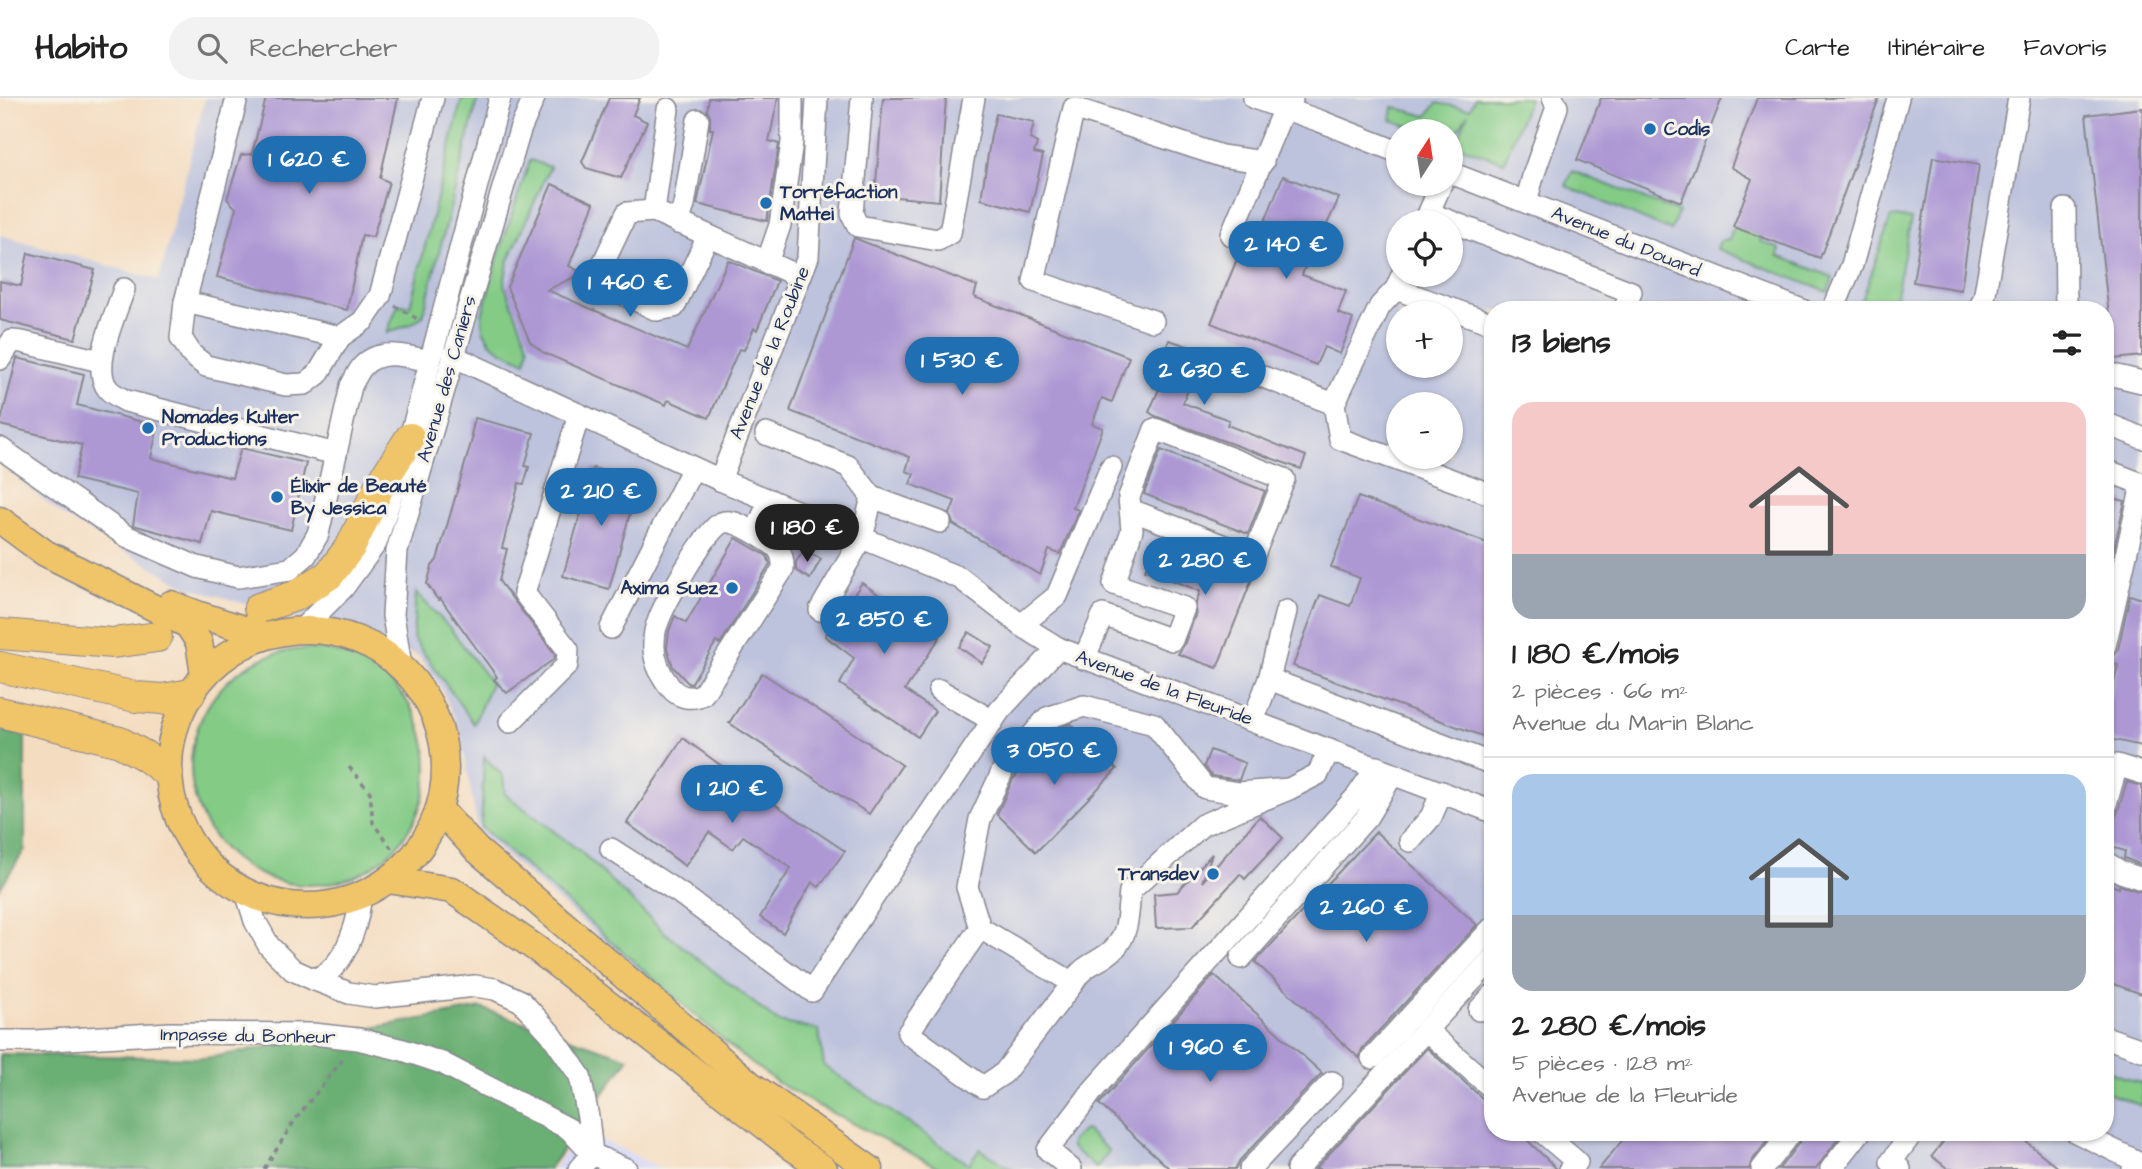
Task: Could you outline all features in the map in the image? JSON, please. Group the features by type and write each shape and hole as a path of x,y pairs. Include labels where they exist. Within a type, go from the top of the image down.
{"highway":[{"path":"262,622 328,575 351,547 380,485 410,439"},
{"path":"0,634 113,643 158,637"},
{"path":"0,667 136,697 163,699 197,685"},
{"path":"0,712 120,742 145,755 169,773"}],"main road":[{"path":"0,520 45,553 188,625 200,642 197,685"},
{"path":"45,553 197,614 262,622 301,630 323,631 365,642 384,652 416,682 428,701 441,732 446,765 440,810 428,837 416,853 388,880 360,896 331,904 302,906 273,902 246,892 215,871 191,843 176,809 169,773 173,732 197,685 262,622"},
{"path":"440,810 477,850 750,1084 870,1169"},
{"path":"388,880 452,890 537,949 824,1169"}],"street":[{"path":"237,98 185,302 181,338 192,355 206,366 286,385 305,384 318,374 340,337 363,321 380,296 433,98"},
{"name":"Avenue des Caniers","path":"301,630 343,589 376,542 410,439 499,98"},
{"name":"Avenue des Caniers","path":"401,666 393,615 397,551 520,130 534,98"},
{"path":"767,262 780,225 792,142 792,98"},
{"name":"Avenue de la Roubine","path":"720,480 808,257 817,98"},
{"path":"862,98 852,214 858,226 939,240 950,233 974,98"},
{"path":"1254,98 1289,103 1386,147"},
{"path":"1526,202 1557,107 1553,98"},
{"path":"1837,301 1852,265 1898,98"},
{"path":"1983,301 2019,98"},
{"path":"1231,235 1289,103"},
{"path":"1153,321 1034,281 1074,108 1221,156 1263,162"},
{"path":"654,211 668,109"},
{"path":"678,223 684,205 698,120"},
{"name":"Avenue du Douard","path":"1463,178 1775,301"},
{"path":"2065,209 2066,301"},
{"path":"708,236 674,307 657,310 606,286 598,272 627,213 654,211 800,277"},
{"path":"1463,231 1631,292 1628,301"},
{"path":"1395,287 1380,306 1334,404 1340,439 1484,492"},
{"path":"1410,287 1484,320"},
{"path":"124,289 100,361 108,390 127,401 336,454"},
{"path":"185,302 340,337"},
{"path":"0,359 12,341 100,361"},
{"path":"0,448 126,536 197,567 239,577 290,569 306,555 318,534 351,386 363,366 377,356 396,355 430,361"},
{"path":"453,356 720,480 960,578 1021,625 1058,648"},
{"path":"1224,362 1334,404"},
{"path":"2114,375 2142,382"},
{"path":"510,722 567,664 568,650 524,593 579,415"},
{"path":"2114,427 2142,438"},
{"path":"1084,659 1103,615 1132,530 1130,510 1129,497 1155,429 1284,480 1254,557 1130,510"},
{"path":"766,434 848,466 872,497 940,522"},
{"path":"1021,625 1057,596 1111,467"},
{"path":"611,628 693,468"},
{"path":"2114,473 2142,484 2114,607"},
{"path":"820,610 862,538 872,497"},
{"path":"755,533 770,500"},
{"path":"733,522 755,533 780,549 783,569 703,694 686,698 673,691 658,670 654,645 663,608 706,536 720,523 733,522"},
{"path":"1103,615 1172,640 1184,608 1114,584"},
{"path":"1253,721 1269,679 1286,611"},
{"name":"Avenue de la Fleuride","path":"611,849 681,894 812,991 1000,710 1058,648 1484,808"},
{"path":"1269,679 1484,761"},
{"path":"939,690 993,720"},
{"path":"1073,983 980,928 967,887 980,819 1003,768 1047,718 1084,706 1154,724 1205,788 1238,793 1289,789"},
{"path":"980,928 908,1033 983,1087 1004,1073 1073,983 1078,972 1115,949 1125,931 1130,891 1202,825 1318,774 1329,750"},
{"path":"2114,776 2117,765 2142,773"},
{"path":"1241,958 1367,817 1385,771"},
{"path":"1071,1169 1048,1150 1094,1089 1357,796 1385,771"},
{"path":"1409,841 1431,817 1443,792"},
{"path":"2114,868 2142,879"},
{"path":"246,892 255,921 269,946 293,970 315,980 349,993 375,997 475,986 495,989 522,1001 551,1034 580,1076 588,1117 585,1161 626,1169"},
{"path":"315,980 330,971 343,955 360,911 360,896"},
{"path":"1372,1058 1484,937"},
{"path":"1297,1169 1484,968"},
{"path":"1426,1030 1484,1081"},
{"name":"Impasse du Bonheur","path":"0,1041 170,1033 313,1034 358,1039 442,1063 569,1129 585,1161"},
{"path":"2114,1040 2142,1050"},
{"path":"1250,1169 1332,1082"},
{"path":"1552,1141 1577,1162 1570,1169"},
{"path":"1762,1169 1784,1141"},
{"path":"1835,1166 1853,1141"},
{"path":"1900,1169 1891,1161 1906,1141"},
{"path":"2094,1141 2137,1162"}],"path":[{"path":"349,767 370,792 373,823 392,849"},
{"path":"264,1169 295,1120 358,1039"}],"shaded area":[{"path":"205,98 2142,98 2142,1169 971,1169 713,1025 660,990 478,831 460,730 441,687 418,655 185,586 64,517 0,464 0,235 159,280"},
{"path":"582,1130 662,1169 553,1169"}],"green space":[{"path":"462,98 478,98 423,316 411,324 387,333 398,305 410,306"},
{"path":"1475,98 1529,98 1504,162 1463,147 1463,127 1468,114 1463,122 1463,119 1391,119 1393,107 1427,116 1437,103 1470,109"},
{"path":"530,160 550,167 508,262 504,284 529,347 526,362 491,343 483,330 482,315"},
{"path":"1572,171 1678,212 1671,231 1566,186"},
{"path":"1891,217 1911,219 1895,301 1862,301"},
{"path":"1733,227 1763,232 1760,241 1780,249 1778,256 1833,277 1828,292 1717,249 1719,242 1729,240"},
{"path":"416,593 449,627 491,683 474,724 413,638"},
{"path":"309,649 354,658 384,676 400,692 422,733 427,767 418,812 400,842 384,858 343,880 309,885 264,876 234,858 218,842 196,801 191,767 200,722 218,692 234,676 275,654"},
{"path":"0,730 25,736 25,849 0,888"},
{"path":"484,757 503,776 505,794 581,852 663,931 778,1022 819,1030 824,1066 969,1164 980,1149 1012,1169 941,1169 778,1083 739,1054 481,827"},
{"path":"481,1008 629,1058 549,1169 0,1169 0,1054 206,1058"},
{"path":"2114,1073 2142,1084 2142,1106 2114,1095"},
{"path":"1086,1130 1109,1151 1096,1168 1071,1147 1071,1142"}],"building":[{"path":"266,98 398,98 380,178 389,182 373,237 362,235 347,310 217,277 236,208 227,199 241,155 252,154"},
{"path":"609,98 640,98 633,115 647,122 621,178 586,168 582,162"},
{"path":"709,98 778,98 769,141 779,144 767,221 697,204 713,129 710,129 707,110"},
{"path":"883,98 946,98 939,201 875,195"},
{"name":"Codis","path":"1601,98 1722,98 1681,202 1577,160"},
{"path":"1757,98 1879,98 1820,258 1733,227 1752,179 1731,167"},
{"path":"2142,108 2142,356 2114,359 2114,301 2107,301 2086,115"},
{"path":"996,114 1034,122 1030,139 1037,143 1034,153 1043,155 1030,212 981,199"},
{"path":"1933,157 1979,165 1961,290 1913,282"},
{"path":"1283,176 1339,198 1324,231 1320,229 1302,275 1346,291 1338,313 1353,319 1340,354 1324,347 1316,365 1211,323 1241,249 1252,254"},
{"path":"552,184 594,203 569,266 583,273 547,290 687,350 728,260 777,281 757,330 754,328 744,350 739,349 709,418 668,400 666,405 544,353 530,342 507,287"},
{"path":"854,238 977,286 974,297 1129,357 1112,402 1102,398 1092,424 1103,428 1073,508 1079,510 1060,554 1049,550 1040,575 953,524 950,514 955,501 910,484 914,474 906,471 910,457 790,411"},
{"path":"28,253 95,270 75,339 0,320 0,281 21,286"},
{"path":"1169,340 1203,351 1183,403 1229,420 1227,425 1306,456 1301,469 1149,412 1159,389 1153,387"},
{"path":"17,358 84,374 77,405 158,426 151,458 232,478 241,448 306,463 291,530 211,511 202,544 133,525 138,494 74,479 82,445 0,425"},
{"path":"475,418 534,433 525,466 529,467 524,484 519,483 502,548 507,549 499,581 555,654 554,659 507,693 494,680 497,677 427,584 432,566 437,560 473,436"},
{"path":"1161,450 1265,491 1248,534 1144,494"},
{"path":"593,468 639,481 609,589 563,576"},
{"path":"1358,497 1484,542 1484,737 1293,666 1320,595 1350,606 1360,578 1331,567"},
{"path":"2114,498 2125,501 2114,548"},
{"name":"Axima Suez","path":"736,538 767,556 770,564 720,644 716,642 689,684 673,667 667,648 669,631 675,616 686,623"},
{"path":"1158,538 1216,561 1215,557 1255,571 1217,668 1178,654 1196,613 1200,591 1145,570"},
{"path":"804,550 821,559 810,579 796,570 796,562"},
{"path":"862,583 940,637 905,690 935,711 918,737 840,684 854,658 825,636"},
{"path":"2130,595 2142,599 2142,746 2114,740 2114,683 2118,665 2114,664 2114,655 2118,650"},
{"path":"969,632 993,647 982,663 959,647"},
{"path":"762,673 902,765 869,814 729,723"},
{"path":"1071,724 1117,769 1036,852 997,814 1013,779 1064,726"},
{"path":"683,738 845,851 819,887 812,882 783,933 760,917 791,868 743,836 733,849 709,832 685,866 627,823"},
{"path":"1210,750 1245,763 1239,780 1212,776 1204,766"},
{"path":"2127,782 2142,786 2142,865 2124,858 2125,851 2114,848 2114,820"},
{"name":"Transdev","path":"1260,816 1283,838 1245,879 1240,874 1192,927 1156,928 1154,894 1177,892 1212,854 1202,882"},
{"path":"1376,832 1477,925 1362,1049 1359,1058 1255,962"},
{"path":"2119,885 2142,892 2142,994 2114,984 2114,886 2119,888"},
{"path":"1214,975 1322,1073 1240,1160 1235,1169 1170,1169 1099,1104"},
{"path":"1427,1048 1484,1100 1484,1141 1528,1141 1557,1169 1315,1169"},
{"path":"1622,1141 1767,1141 1749,1169 1599,1169"},
{"path":"1800,1141 1836,1141 1816,1169 1779,1169"},
{"path":"1944,1141 2025,1141 2060,1169 1948,1169 1932,1156"}],"place":[{"name":"Codis","path":"1650,129"},
{"name":"Torréfaction Mattei","path":"766,203"},
{"name":"Nomades Kulter Productions","path":"148,428"},
{"name":"Élixir de Beauté By Jessica","path":"277,497"},
{"name":"Axima Suez","path":"732,588"},
{"name":"Transdev","path":"1213,874"}]}
